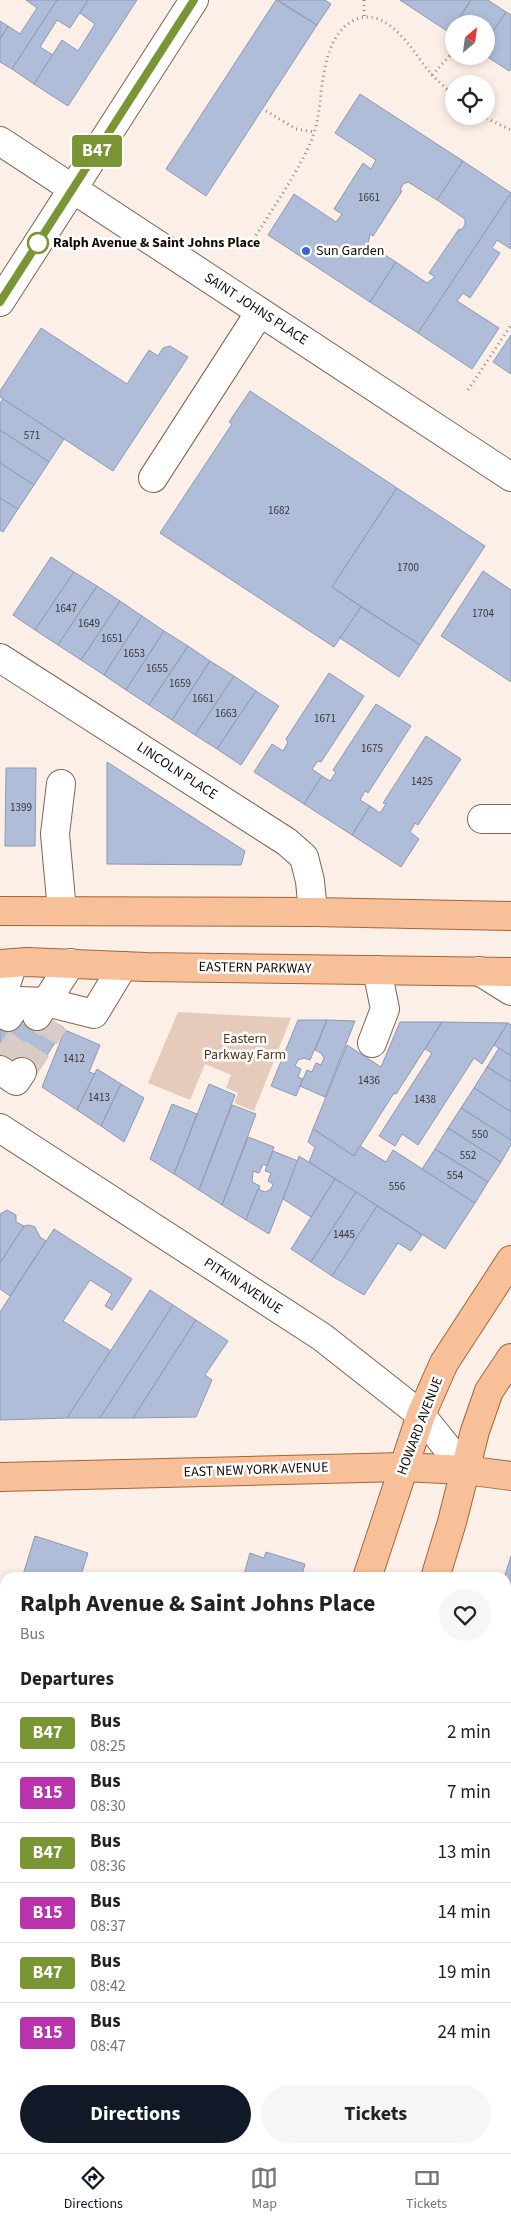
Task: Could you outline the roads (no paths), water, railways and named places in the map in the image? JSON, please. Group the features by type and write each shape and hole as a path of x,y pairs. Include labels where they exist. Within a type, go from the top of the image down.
{"main road":[{"path":"0,911 313,912 511,916"},
{"name":"EASTERN PARKWAY","path":"7,963 511,972"},
{"name":"HOWARD AVENUE","path":"369,1572 421,1415 444,1363 511,1260"},
{"path":"436,1572 452,1522 474,1431 489,1391 511,1358"},
{"name":"EAST NEW YORK AVENUE","path":"1,1479 404,1467 465,1470 511,1476"}],"street":[{"path":"0,302 194,0"},
{"name":"SAINT JOHNS PLACE","path":"0,141 511,477"},
{"path":"152,478 260,312"},
{"name":"LINCOLN PLACE","path":"0,658 287,842 304,857 310,880 313,912"},
{"path":"62,784 55,834 62,911"},
{"path":"482,819 511,819"},
{"path":"7,963 29,1009"},
{"path":"29,1009 71,963"},
{"path":"29,1009 94,1014 123,966"},
{"path":"372,1043 385,1009 377,970"},
{"path":"479,971 511,990"},
{"name":"PITKIN AVENUE","path":"0,1128 322,1337 421,1415 465,1470"}],"tunnel":[{"path":"4,1062 36,1018"},
{"path":"22,1072 55,1022"}],"place":[{"name":"Ralph Avenue & Saint Johns Place","path":"38,243"},
{"name":"Sun Garden","path":"306,251"}],"park label":[{"name":"Eastern Parkway Farm","path":"245,1048"}]}
